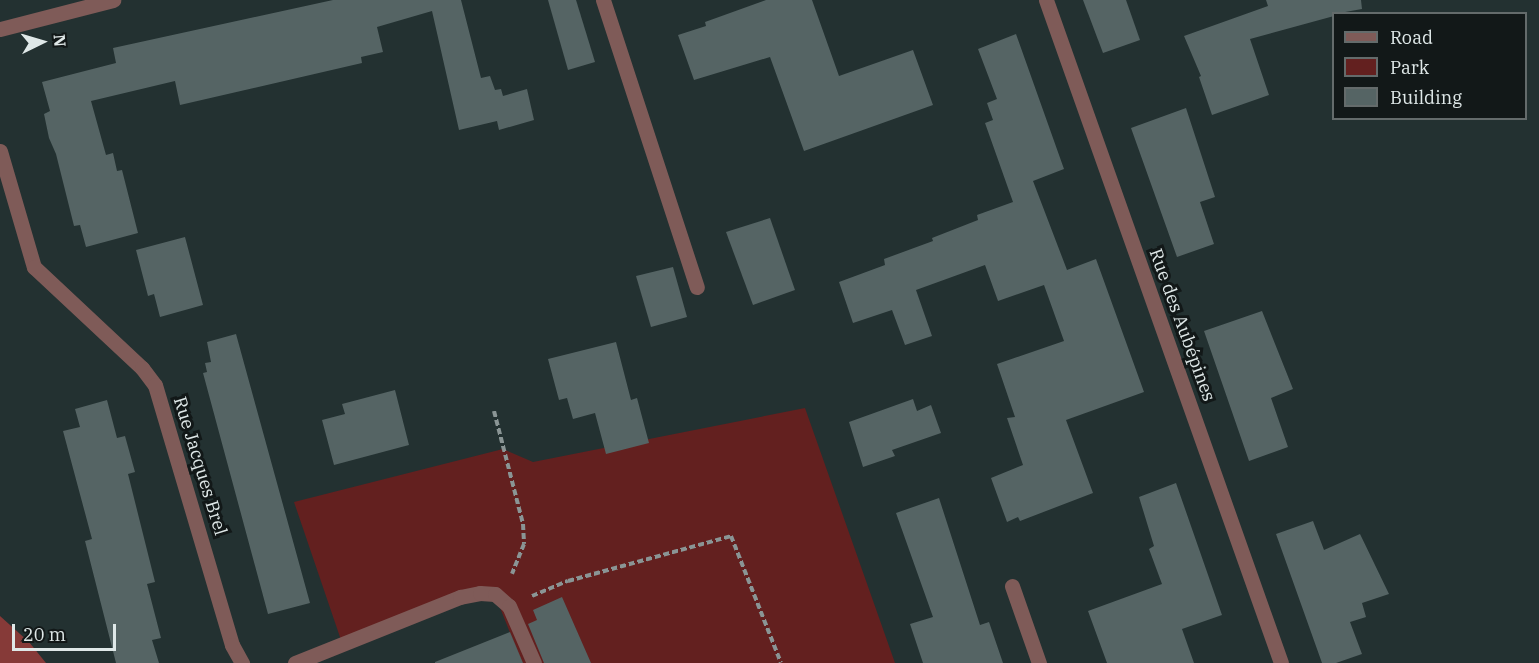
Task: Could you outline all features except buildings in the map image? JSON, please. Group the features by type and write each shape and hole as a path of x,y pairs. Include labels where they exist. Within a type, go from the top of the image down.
{"street":[{"path":"0,29 113,0"},
{"path":"603,0 697,287"},
{"name":"Rue des Aubépines","path":"1046,0 1281,663"},
{"name":"Rue Jacques Brel","path":"0,151 34,267 142,368 155,385 232,645 242,663"},
{"path":"1012,585 1039,663"},
{"path":"295,663 460,597 480,593 495,594 509,606 534,663"}],"path":[{"path":"494,411 523,524 524,544 515,570 495,594"},
{"path":"509,606 568,581 730,536 781,663"}],"green space":[{"path":"805,408 895,663 522,663 495,595 480,593 342,643 294,502 503,449 533,462"}],"shaded area":[{"path":"0,616 29,642 46,663 0,663"}]}
